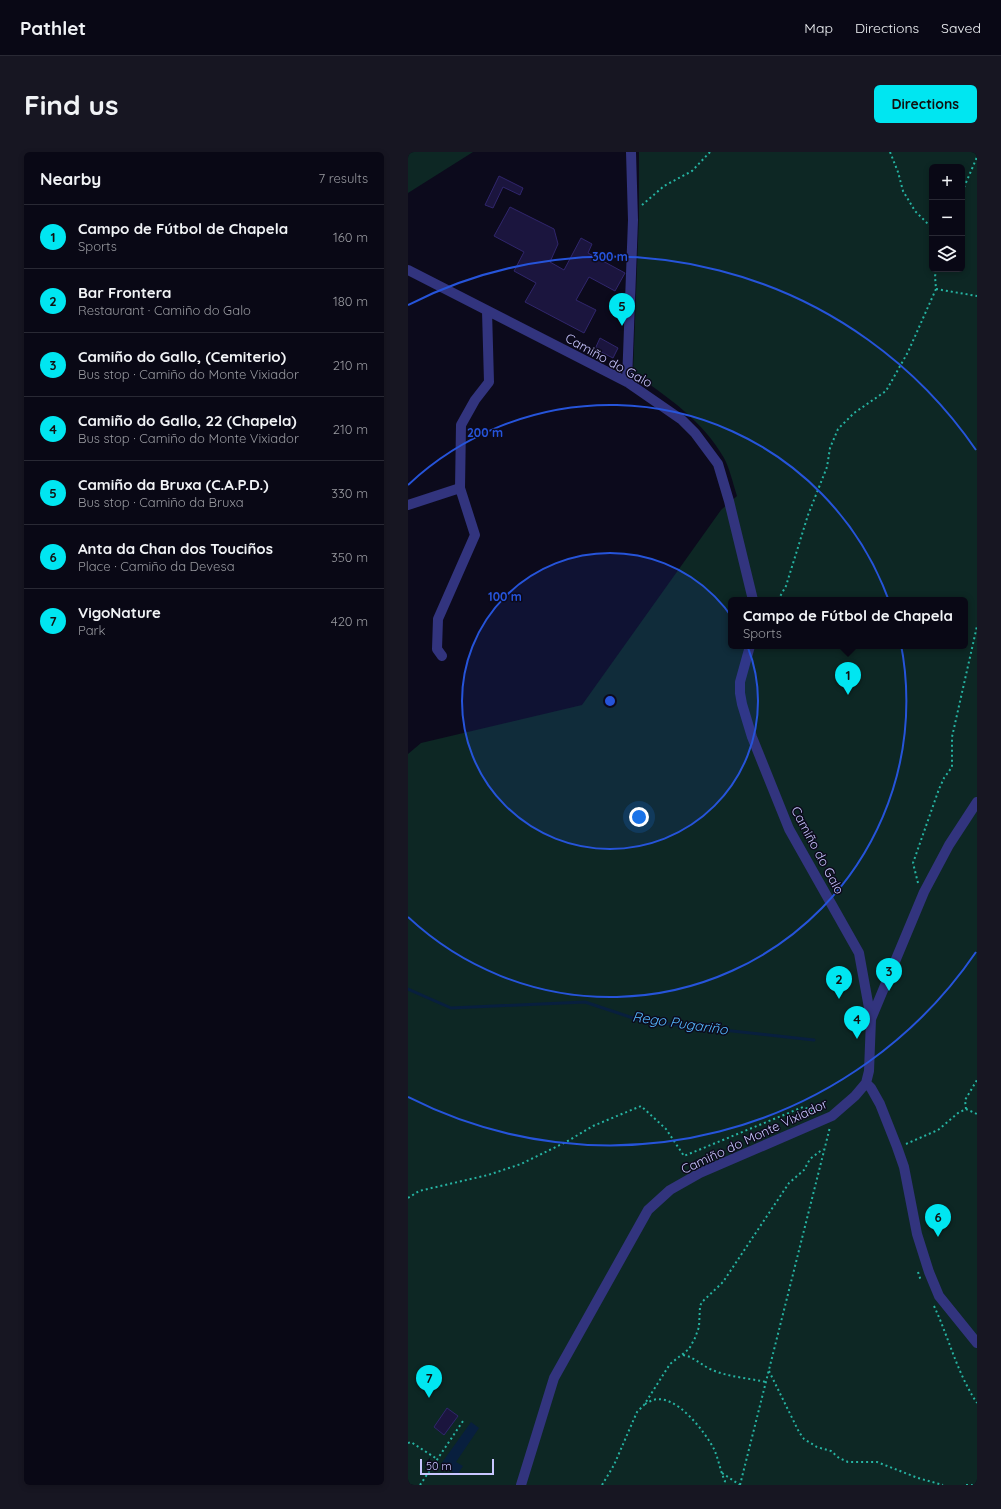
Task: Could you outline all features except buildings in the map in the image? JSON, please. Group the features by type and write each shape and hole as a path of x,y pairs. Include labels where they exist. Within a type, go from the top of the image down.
{"street":[{"path":"627,382 633,213 631,152"},
{"name":"Camiño do Galo","path":"408,270 627,382 682,420 703,443 718,464 729,501 752,597"},
{"path":"442,656 437,649 438,619 475,535 460,488 461,425 475,400 489,382 487,310"},
{"path":"408,505 460,488"},
{"name":"Camiño do Galo","path":"749,649 740,682 740,693 752,737 789,829 859,953 871,1019"},
{"path":"977,802 949,844 924,892 871,1019 869,1071 866,1083 871,1088 880,1104 904,1167 917,1234 939,1296 977,1343"},
{"name":"Camiño do Monte Vixiador","path":"521,1485 554,1378 648,1210 670,1190 700,1173 829,1118 855,1096 866,1083"}],"path":[{"path":"633,213 664,186 692,170 710,152"},
{"path":"890,152 898,172 903,191 915,211 929,225"},
{"path":"965,185 977,157"},
{"path":"780,597 786,586 808,515 827,467 830,448 838,429 854,413 886,391 908,352 936,288 936,272"},
{"path":"936,288 977,296"},
{"path":"924,892 916,882 913,863 939,789 944,778 952,767 952,737 977,626"},
{"path":"966,1109 965,1100 977,1080"},
{"path":"408,1198 419,1191 488,1175 521,1164 566,1142 592,1126 641,1106 666,1129 684,1156 803,1107 829,1118 831,1124 740,1485 721,1473"},
{"path":"966,1109 977,1114"},
{"path":"897,1147 905,1145 938,1130 958,1113 966,1109"},
{"path":"602,1485 614,1465 637,1412 644,1405 670,1364 689,1349 699,1327 700,1306 702,1302 723,1282 789,1183 804,1170 810,1159 820,1153 824,1148"},
{"path":"682,1355 691,1356 710,1369 726,1374 766,1382"},
{"path":"769,1370 799,1432 804,1439 817,1447 831,1451 839,1458 848,1462 877,1462 918,1478 943,1485"},
{"path":"644,1405 654,1400 668,1402 683,1409 702,1431 713,1448 725,1481 724,1485"},
{"path":"420,1485 463,1421"},
{"path":"408,1444 411,1442 437,1459"},
{"path":"966,1485 975,1485"}],"green space":[{"path":"408,152 473,152 408,193"},
{"path":"639,152 977,152 977,1485 408,1485 408,754 421,743 582,705 721,510 737,496 726,462 706,432 684,411 633,373 639,215"}],"water":[{"path":"471,1422 479,1428 456,1462 463,1466 457,1475 441,1464"}],"waterway":[{"name":"Rego Pugariño","path":"408,989 451,1008 585,1002 642,1021 814,1040"}],"place":[{"name":"Camiño da Bruxa (C.A.P.D.)","path":"622,326"},
{"name":"Campo de Fútbol de Chapela","path":"848,695"},
{"name":"Camiño do Gallo, (Cemiterio)","path":"889,991"},
{"name":"Bar Frontera","path":"839,999"},
{"name":"Camiño do Gallo, 22 (Chapela)","path":"857,1039"},
{"name":"Anta da Chan dos Touciños","path":"938,1237"},
{"name":"VigoNature","path":"429,1398"}]}
